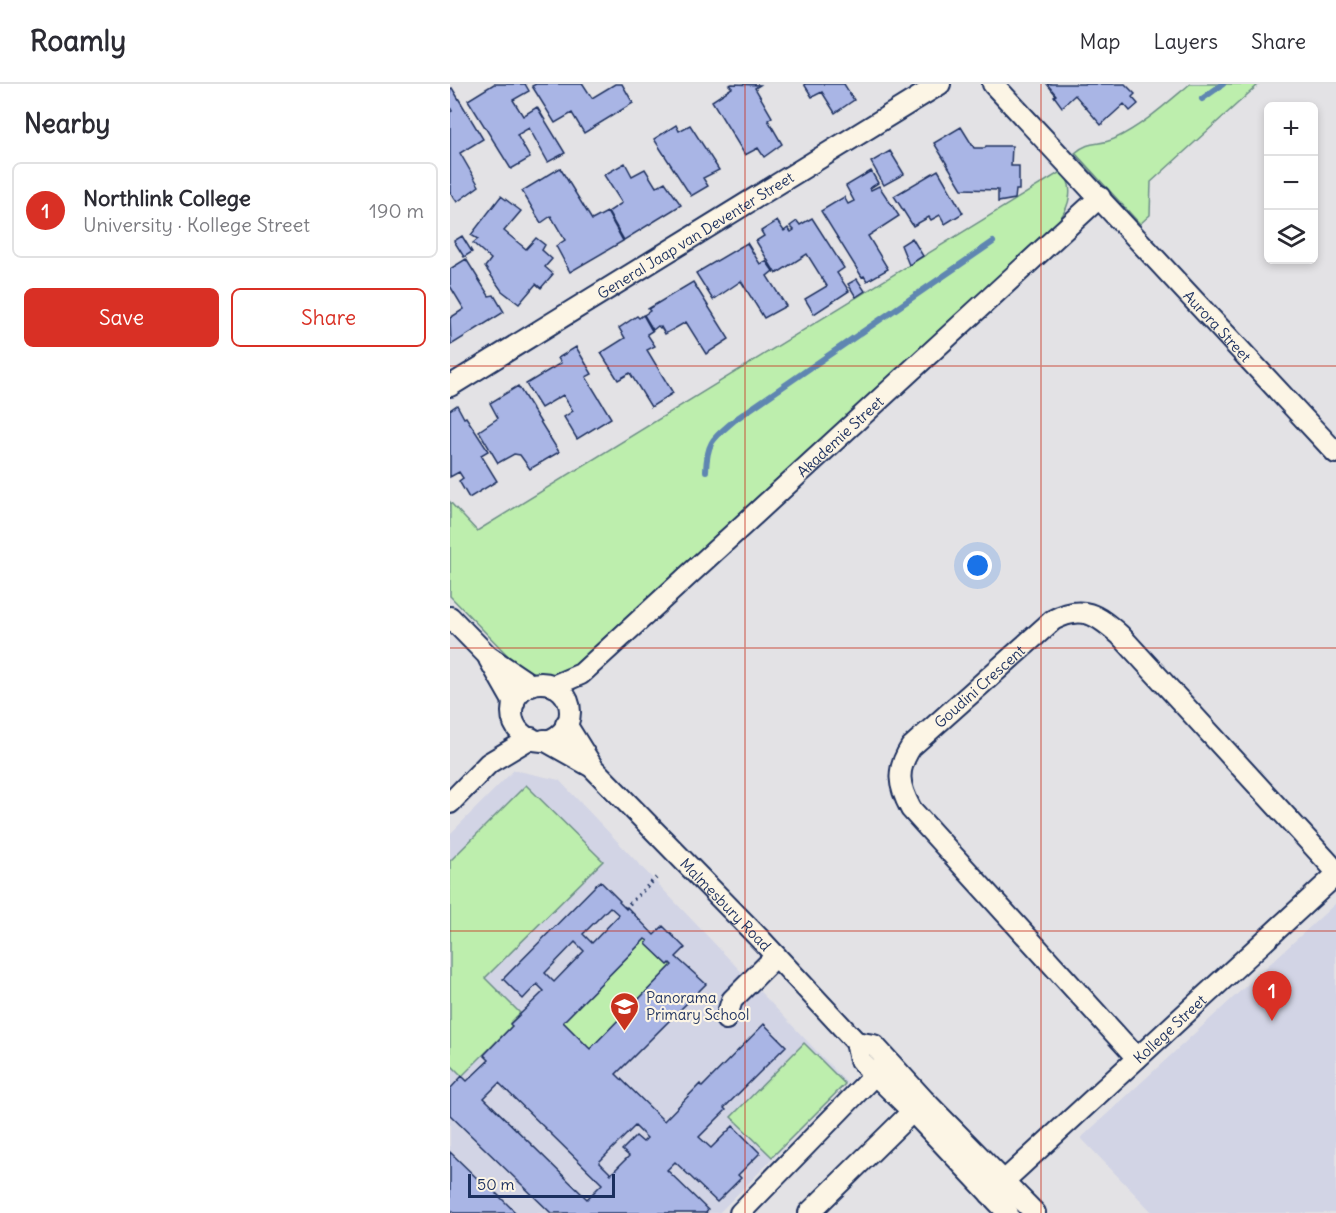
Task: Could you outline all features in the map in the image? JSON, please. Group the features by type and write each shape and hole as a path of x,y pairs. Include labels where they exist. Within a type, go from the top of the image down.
{"street":[{"name":"General Jaap van Deventer Street","path":"450,386 940,84"},
{"name":"Aurora Street","path":"993,84 1336,453"},
{"name":"Akademie Street","path":"553,686 581,674 1100,197"},
{"name":"Goudini Crescent","path":"1137,1058 911,809 903,794 901,777 902,761 911,747 1053,620 1078,611 1095,615 1120,635 1336,873"},
{"path":"450,617 488,656 531,685"},
{"path":"488,656 514,712 519,731 538,739"},
{"name":"Akademie Street","path":"569,704 581,674"},
{"path":"450,803 489,764 538,739 556,736 566,724 569,716 569,704 562,692 542,683 531,685 521,691 514,712 489,764"},
{"name":"Malmesbury Road","path":"566,724 594,769 776,956 856,1042 874,1045 881,1068 997,1187 1026,1210"},
{"name":"Malmesbury Road","path":"538,739 594,769"},
{"name":"Kollege Street","path":"997,1187 1336,873"},
{"path":"726,1019 732,1000 776,956"},
{"path":"740,1213 881,1068"},
{"path":"809,1213 918,1106"},
{"name":"Malmesbury Road","path":"997,1187 1008,1213"}],"path":[{"path":"625,908 656,878"}],"shaded area":[{"name":"Panorama Primary School","path":"514,770 559,780 847,1083 719,1213 450,1213 450,834"},
{"path":"1336,903 1336,1213 1153,1213 1081,1138"}],"green space":[{"path":"1190,84 1259,84 1151,182 1150,215 1140,224 1075,153 1085,146 1114,139 1134,128"},
{"path":"1062,171 1069,183 1070,196 1059,220 569,670 549,675 529,671 516,664 450,596 450,502 477,531"},
{"path":"526,785 603,861 485,978 520,1013 510,1023 512,1026 462,1076 450,1064 450,861"},
{"path":"645,939 648,941 646,944 668,965 670,963 672,965 590,1049 563,1022"},
{"path":"804,1043 845,1084 772,1157 731,1117"}],"building":[{"path":"494,84 525,84 529,91 513,100 523,116 537,107 565,153 548,162 529,128 517,135 530,158 511,169 468,100"},
{"path":"536,84 583,84 592,98 615,84 622,84 633,103 584,133 572,113 555,123 532,86"},
{"path":"804,84 844,84 854,100 835,113 822,92 812,97"},
{"path":"1047,84 1125,84 1135,94 1132,97 1138,104 1130,111 1124,104 1101,125 1075,95 1062,107"},
{"path":"729,85 760,85 755,88 772,117 768,120 782,144 764,157 758,148 745,155 712,101 732,88"},
{"path":"452,88 483,139 460,153 479,186 457,202 450,192 450,112 452,111 450,89"},
{"path":"676,125 679,131 690,125 719,170 703,178 708,186 691,196 654,139"},
{"path":"961,127 974,148 1012,146 1011,166 1019,166 1019,190 1016,190 1015,199 998,202 998,190 962,189 934,143"},
{"path":"890,151 904,174 884,185 871,162"},
{"path":"625,163 632,176 645,169 656,187 665,182 681,205 624,240 608,212 622,203 604,175"},
{"path":"560,168 592,220 607,212 623,241 570,272 556,246 565,240 551,216 541,223 522,191"},
{"path":"938,170 963,213 945,224 940,215 931,220 929,217 913,226 894,196"},
{"path":"871,171 878,183 870,188 871,190 879,186 899,216 868,236 888,269 867,281 864,276 862,277 821,211 844,197 848,204 854,201 846,186"},
{"path":"501,196 521,211 504,231 526,249 536,238 545,245 542,250 552,259 545,267 553,274 541,288 536,284 519,304 502,291 485,267 491,259 473,243 478,239 471,235"},
{"path":"812,218 844,268 837,273 849,291 814,314 805,299 827,286 807,254 776,274 756,241 764,236 761,231 777,221 784,231 788,228 791,232 794,230 790,226 797,221 800,225"},
{"path":"462,236 472,252 464,257 454,241"},
{"path":"912,238 923,256 909,265 901,245"},
{"path":"747,243 760,264 766,261 773,271 767,276 786,306 764,318 741,281 713,300 696,273"},
{"path":"466,259 489,296 494,295 504,312 451,345 450,318 464,309 450,286 450,269"},
{"path":"857,279 865,291 856,297 848,284"},
{"path":"693,282 729,339 706,354 686,322 665,334 658,326 653,330 644,315 650,311 648,309"},
{"path":"643,315 652,331 647,334 655,346 647,350 673,393 651,407 630,373 618,380 601,353 625,338 619,328 637,316 639,318"},
{"path":"576,347 592,374 586,377 611,418 577,439 564,417 573,411 563,395 541,408 526,384 561,363 558,358"},
{"path":"518,386 559,452 530,469 520,455 514,454 498,463 479,431 498,418 490,403"},
{"path":"457,405 488,451 481,455 497,481 469,498 459,481 463,478 459,472 450,477 450,410"},
{"path":"600,881 654,935 663,926 685,948 676,957 706,984 616,1074 664,1121 700,1084 702,1087 764,1024 786,1046 724,1108 726,1110 699,1137 711,1148 733,1126 760,1153 738,1175 741,1178 717,1202 675,1162 667,1170 708,1210 706,1213 551,1213 450,1115 450,1089 462,1076 467,1081 489,1060 484,1055 512,1026 510,1024 544,991 537,984 523,999 503,979","holes":["610,907 619,915 592,943 583,934","645,939 648,941 646,944 668,965 670,963 672,965 590,1049 563,1022","575,942 584,951 554,982 545,973","499,1083 602,1184 587,1199 484,1098","635,1126 647,1138 643,1142 636,1136 622,1150 629,1156 611,1174 599,1162"]},
{"path":"450,1152 516,1213 454,1213 450,1209"}],"waterway":[{"path":"1202,99 1223,84"},
{"path":"706,471 708,452 713,440 736,419 993,242"}],"place":[{"name":"Northlink College","path":"1272,1021"},
{"name":"Panorama Primary School","path":"625,1032"}]}
